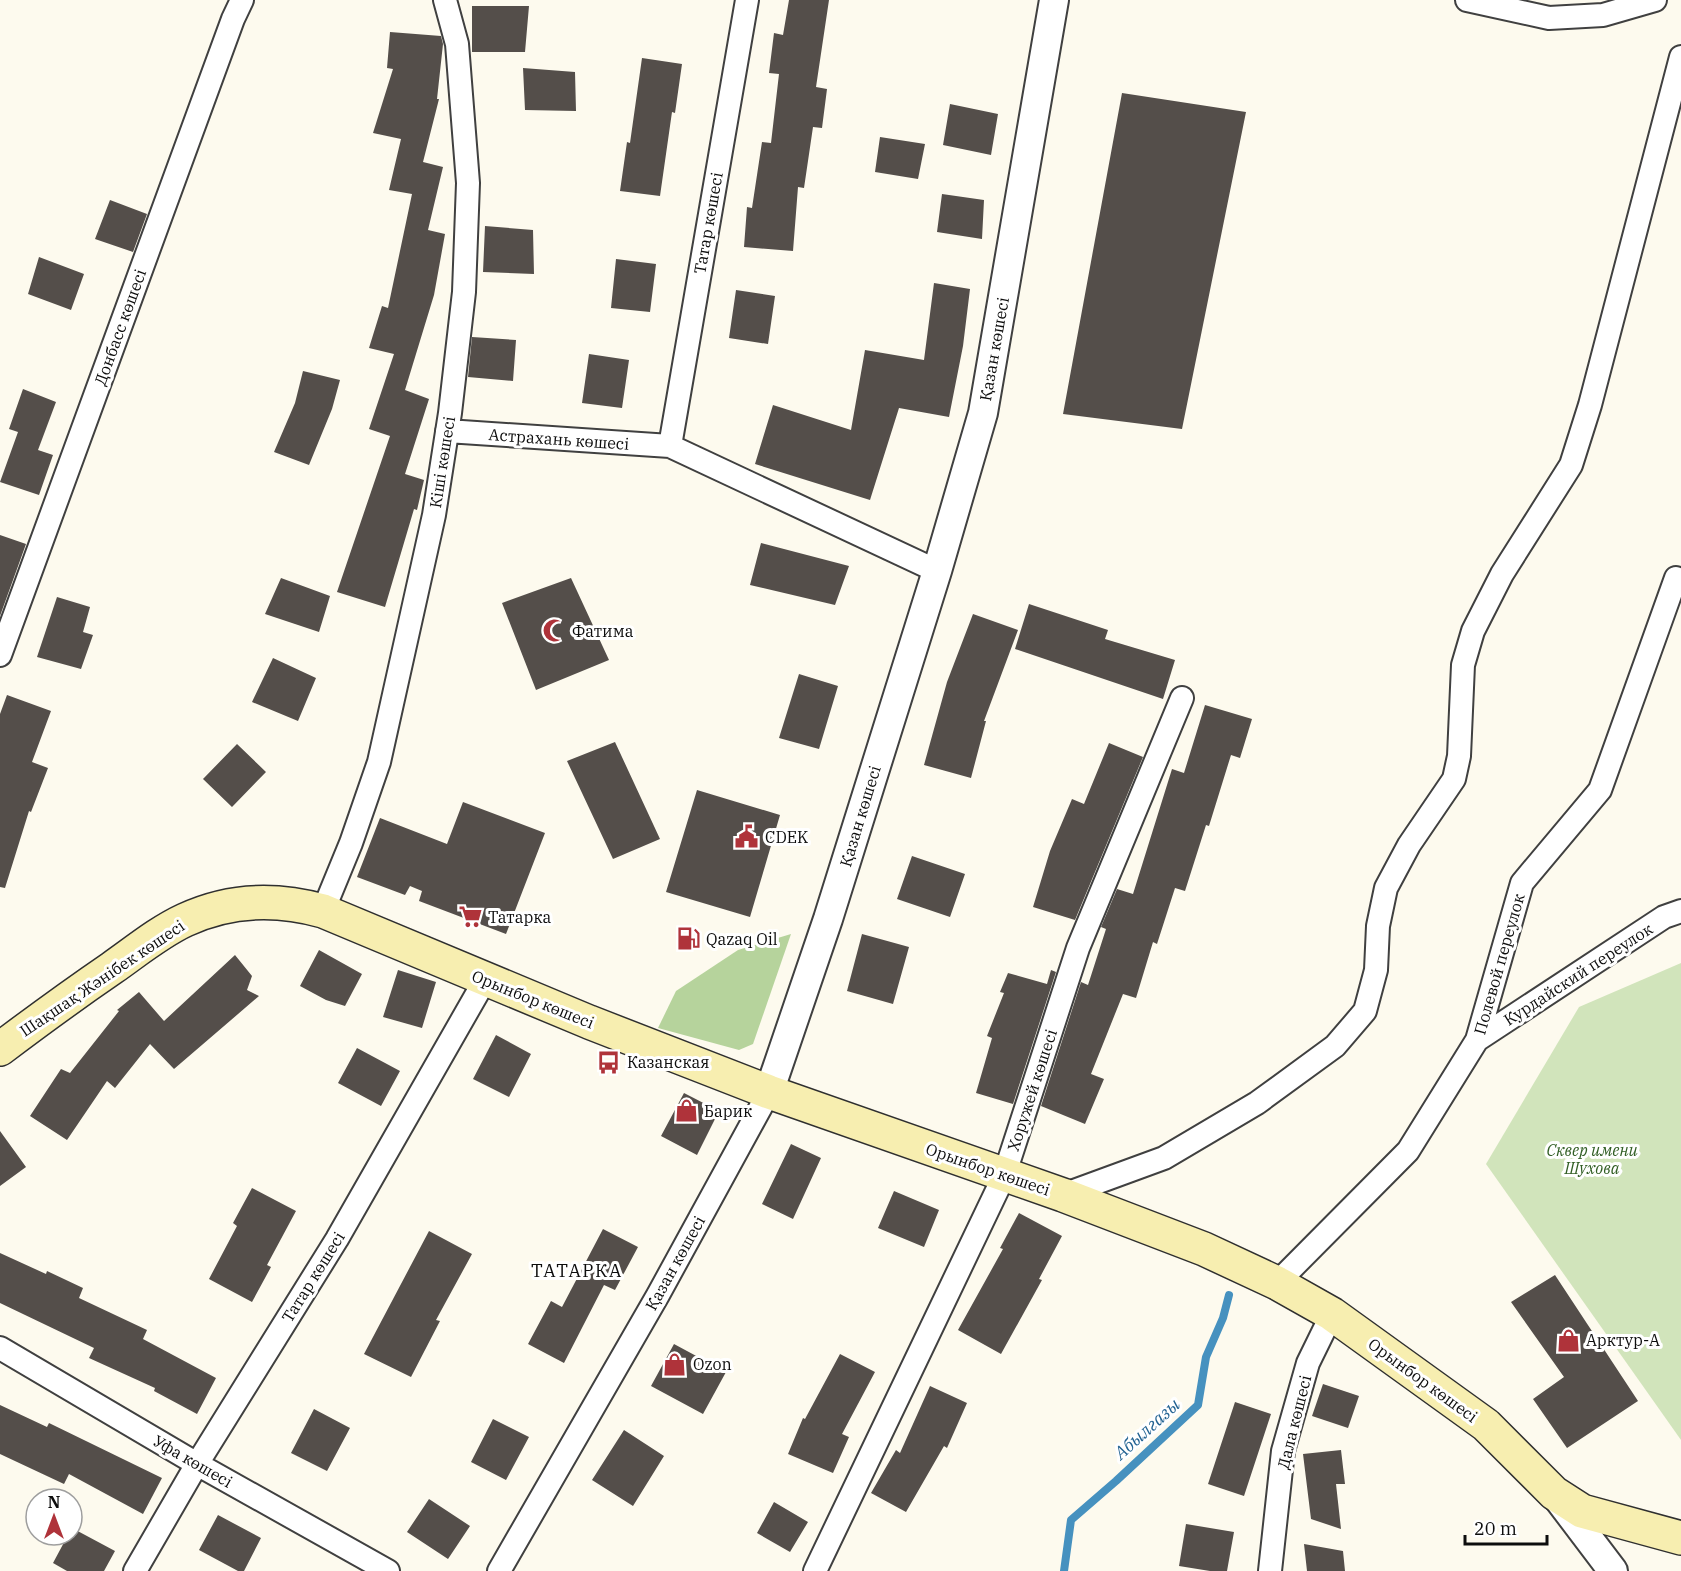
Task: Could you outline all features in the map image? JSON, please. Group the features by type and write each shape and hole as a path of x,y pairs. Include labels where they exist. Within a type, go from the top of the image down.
{"main road":[{"name":"Орынбор көшесі","path":"242,903 299,904 323,911 485,980 769,1092 1063,1195 1204,1249 1277,1282 1332,1314 1486,1425 1554,1493 1582,1511 1681,1538"},
{"name":"Шақшақ Жәнібек көшесі","path":"0,1049 76,993 183,921 212,909 242,903"}],"street":[{"name":"Донбасс көшесі","path":"0,655 242,0"},
{"name":"Кіші көшесі","path":"323,911 351,843 378,762 434,515 447,431 464,292 468,183 457,44 445,0"},
{"name":"Татар көшесі","path":"670,447 747,0"},
{"name":"Қазан көшесі","path":"499,1571 657,1295 769,1092 828,919 937,571 983,413 1054,0"},
{"path":"1467,0 1549,18 1603,15 1655,0"},
{"path":"1063,1195 1164,1158 1257,1103 1335,1046 1365,1011 1376,970 1377,926 1386,888 1409,845 1454,779 1459,756 1463,665 1473,631 1502,574 1571,465 1590,405 1681,57"},
{"name":"Астрахань көшесі","path":"447,431 670,447"},
{"path":"670,447 937,571"},
{"name":"Полевой переулок","path":"1277,1282 1408,1151 1477,1040 1522,883 1600,790 1676,578"},
{"name":"Хоружей көшесі","path":"815,1571 1004,1176 1078,948 1182,698"},
{"name":"Курдайский переулок","path":"1477,1040 1664,917 1681,911"},
{"name":"Татар көшесі","path":"135,1571 197,1464 337,1239 485,980"},
{"name":"Дала көшесі","path":"1270,1571 1283,1451 1308,1363 1332,1314"},
{"name":"Уфа көшесі","path":"0,1348 197,1464 388,1571"},
{"path":"1554,1493 1612,1571"}],"green space":[{"path":"791,934 753,1044 739,1050 658,1028 676,991 738,950"},
{"name":"Сквер имени Шухова","path":"1681,963 1681,1440 1486,1164 1579,1007"}],"building":[{"path":"789,0 829,0 816,87 827,89 822,128 813,127 804,188 798,187 793,251 744,247 747,207 752,208 762,142 771,143 779,74 769,73 774,33 783,35"},
{"path":"472,6 529,6 525,52 472,52"},
{"path":"390,32 441,36 443,44 437,99 439,99 423,162 443,167 428,230 445,234 434,295 405,390 429,399 405,474 424,480 417,510 414,509 385,607 337,592 390,436 369,429 394,354 369,348 382,306 388,308 412,194 389,190 401,139 373,133 393,69 387,68"},
{"path":"642,58 682,64 675,113 672,112 660,196 620,191 627,142 630,143"},
{"path":"523,68 575,72 576,111 525,110"},
{"path":"1122,93 1246,112 1182,429 1063,414"},
{"path":"950,104 998,114 991,155 943,145"},
{"path":"880,137 925,144 918,179 875,172"},
{"path":"942,194 984,200 982,239 937,232"},
{"path":"110,200 147,214 133,252 95,239"},
{"path":"485,226 533,230 534,274 483,272"},
{"path":"39,257 84,274 71,310 28,294"},
{"path":"616,259 656,264 650,312 611,308"},
{"path":"934,283 970,289 963,346 949,417 899,408 870,500 755,464 773,405 851,430 865,350 924,360"},
{"path":"736,290 775,296 768,344 729,338"},
{"path":"472,337 516,340 513,381 468,377"},
{"path":"589,354 629,360 622,408 582,403"},
{"path":"303,371 340,380 332,409 309,465 274,452 295,403"},
{"path":"23,389 56,402 38,450 53,455 39,495 0,482 18,432 9,429"},
{"path":"0,535 26,544 0,616"},
{"path":"761,543 849,566 835,605 750,585"},
{"path":"281,578 330,596 319,632 265,614"},
{"name":"Фатима","path":"571,578 609,660 536,690 502,603"},
{"path":"57,597 90,607 83,632 93,635 81,669 37,657"},
{"path":"1029,604 1108,630 1105,639 1175,660 1163,699 1015,649"},
{"path":"973,614 1018,630 984,721 986,721 971,778 924,765 947,682"},
{"path":"273,658 316,678 298,721 252,702"},
{"path":"799,674 838,686 819,749 779,738"},
{"path":"7,695 51,711 32,762 48,768 31,812 29,811 5,888 0,887 0,714"},
{"path":"1205,705 1252,719 1240,758 1231,755 1209,826 1206,825 1185,891 1175,888 1157,944 1153,942 1136,998 1123,994 1091,1074 1104,1079 1085,1124 1041,1106 1081,982 1088,985 1106,929 1101,927 1117,889 1133,894 1172,769 1184,773"},
{"path":"615,742 660,839 613,859 567,761"},
{"path":"1109,743 1143,757 1075,920 1033,907 1050,851 1072,799 1084,804"},
{"path":"237,744 266,772 232,807 203,779"},
{"path":"697,790 780,815 750,917 666,892"},
{"path":"463,802 545,833 506,934 419,901 422,891 410,886 405,895 357,877 380,818 447,844"},
{"path":"912,856 965,874 950,917 897,899"},
{"path":"862,934 909,947 893,1004 847,991"},
{"path":"319,950 362,974 345,1006 326,1000 300,986"},
{"path":"235,955 252,976 247,990 259,996 174,1069 150,1044 115,1088 107,1081 67,1140 30,1116 61,1069 70,1073 119,1011 117,1010 139,992 164,1021"},
{"path":"398,970 436,982 422,1028 383,1017"},
{"path":"1051,970 1056,972 1013,1104 976,1093 992,1038 987,1036 1004,993 1000,992 1008,973 1047,984"},
{"path":"496,1035 531,1054 509,1097 473,1079"},
{"path":"357,1048 400,1071 381,1106 338,1083"},
{"path":"684,1093 719,1111 697,1155 661,1136"},
{"path":"0,1131 26,1167 0,1186"},
{"path":"791,1144 821,1158 793,1219 762,1204"},
{"path":"252,1188 296,1211 267,1265 271,1267 252,1302 209,1279 237,1226 233,1223"},
{"path":"894,1191 939,1210 924,1247 878,1228"},
{"path":"1019,1213 1062,1236 1039,1279 1042,1280 1001,1354 958,1330 1003,1249 1000,1248"},
{"path":"603,1229 638,1247 615,1290 604,1285 564,1363 528,1344 551,1301 562,1307"},
{"path":"429,1231 472,1254 436,1320 440,1321 411,1377 364,1354"},
{"path":"0,1253 83,1288 79,1298 147,1330 143,1339 216,1378 197,1414 154,1391 155,1388 89,1358 94,1348 0,1303"},
{"name":"Арктур-А","path":"1555,1275 1638,1401 1567,1448 1533,1399 1564,1377 1511,1302"},
{"path":"674,1344 726,1372 703,1414 651,1386"},
{"path":"840,1354 875,1372 842,1434 849,1437 833,1473 788,1454 803,1418 805,1419"},
{"path":"1323,1384 1359,1396 1348,1428 1312,1416"},
{"path":"930,1386 967,1403 947,1448 944,1446 906,1512 871,1493 896,1450 900,1453"},
{"path":"1235,1402 1271,1414 1244,1496 1208,1484"},
{"path":"0,1405 47,1427 49,1423 162,1478 143,1514 69,1474 64,1484 0,1454"},
{"path":"314,1409 350,1428 327,1471 291,1453"},
{"path":"493,1419 529,1437 506,1480 471,1462"},
{"path":"624,1430 664,1456 633,1506 592,1480"},
{"path":"1341,1450 1345,1484 1336,1484 1341,1529 1311,1519 1303,1454"},
{"path":"429,1499 470,1526 448,1559 407,1532"},
{"path":"774,1502 808,1522 790,1552 757,1533"},
{"path":"218,1515 261,1538 244,1571 238,1571 199,1550"},
{"path":"1186,1524 1234,1532 1227,1571 1179,1566"},
{"path":"84,1534 115,1551 104,1571 67,1571 53,1563 62,1547 84,1547"},
{"path":"1304,1544 1343,1551 1345,1571 1307,1571"}],"waterway":[{"name":"Абылгазы","path":"1064,1571 1071,1520 1198,1405 1206,1357 1223,1318 1229,1295"}],"place":[{"name":"Фатима","path":"554,631"},
{"name":"CDEK","path":"747,837"},
{"name":"Татарка","path":"470,917"},
{"name":"Qazaq Oil","path":"688,939"},
{"name":"Казанская","path":"609,1062"},
{"name":"Барик","path":"686,1111"},
{"name":"Арктур-А","path":"1568,1340"},
{"name":"Ozon","path":"675,1364"}],"district":[{"name":"ТАТАРКА","path":"577,1271"}]}
